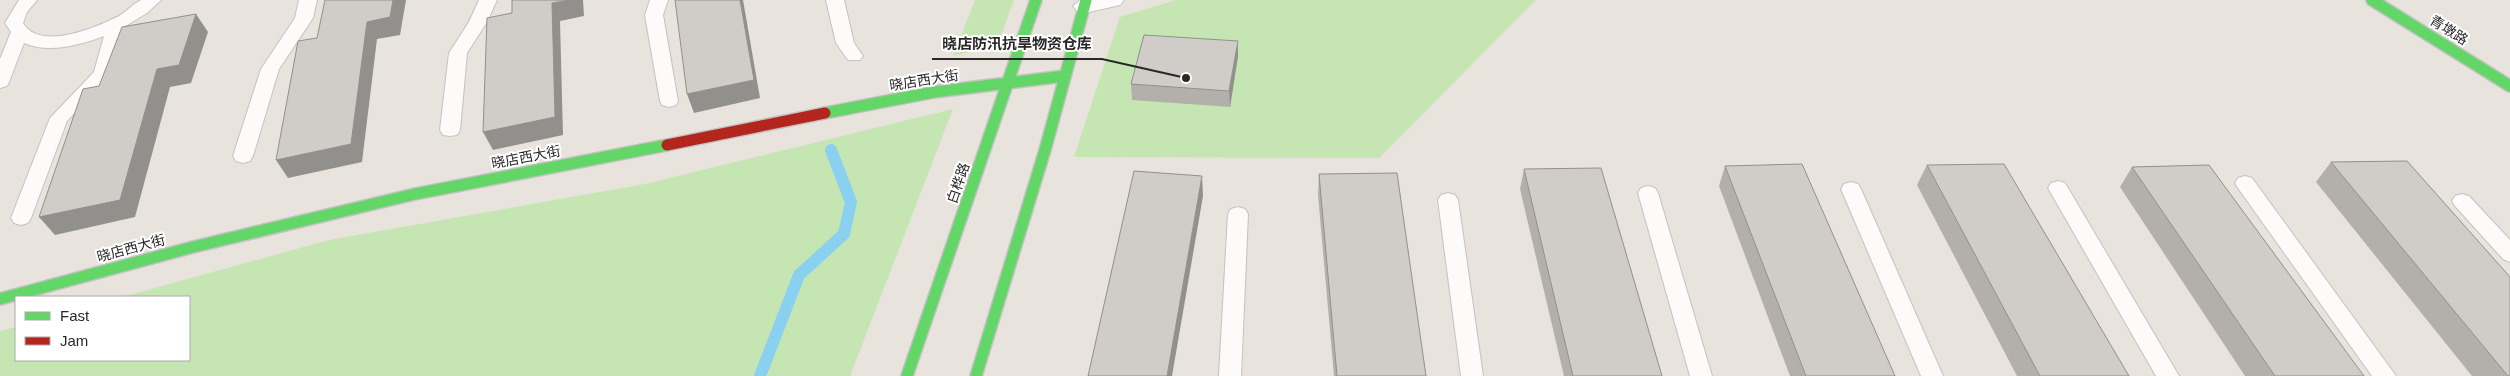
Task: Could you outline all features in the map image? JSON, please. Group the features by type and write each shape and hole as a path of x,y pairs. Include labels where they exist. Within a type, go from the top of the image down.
{"street":[{"name":"白桦路","path":"907,376 1036,0"},
{"path":"976,376 1085,3 1112,0"},
{"name":"青墩路","path":"2372,0 2510,86"},
{"name":"晓店西大街","path":"0,300 193,247 415,194 934,92 1065,76"}],"lane":[{"path":"23,5 14,23 20,33 33,40 53,41 78,38 116,25 145,8 152,0"},
{"path":"243,156 270,69 304,18 308,0"},
{"path":"450,130 458,52 478,22 488,0"},
{"path":"659,0 654,15 669,101"},
{"path":"835,0 845,43 854,56"},
{"path":"0,15 23,5"},
{"path":"21,218 60,118 103,74 116,25"},
{"path":"0,82 20,33"},
{"path":"2245,183 2385,376"},
{"path":"2058,188 2168,376"},
{"path":"1851,189 1932,376"},
{"path":"1648,193 1701,376"},
{"path":"1448,200 1472,376"},
{"path":"2462,201 2510,254"},
{"path":"1230,376 1238,214"}],"green space":[{"path":"975,0 1014,0 997,46 953,56"},
{"path":"1176,0 1536,0 1379,158 1074,157 1120,17"},
{"path":"953,109 850,376 0,376 0,331 15,327 15,361 190,361 190,296 126,296 329,240 645,184"}],"building":[{"path":"325,0 393,0 390,17 367,22 351,144 276,160 298,41 317,38"},
{"path":"512,0 569,0 552,3 555,117 483,132 487,18 512,13"},
{"path":"675,0 740,0 754,80 687,94"},
{"path":"196,14 179,65 157,69 120,200 39,217 83,89 99,86 122,27"},
{"path":"1144,35 1238,41 1229,91 1131,84"},
{"path":"2407,161 2510,277 2510,376 2508,376 2331,162"},
{"path":"1802,164 1895,376 1806,376 1725,166"},
{"path":"2004,164 2129,376 2040,376 1927,165"},
{"path":"2209,165 2364,376 2275,376 2132,167"},
{"path":"1601,168 1662,376 1573,376 1524,169"},
{"path":"1134,171 1202,176 1167,376 1088,376"},
{"path":"1397,173 1426,376 1337,376 1319,174"}],"waterway":[{"path":"760,376 799,275 844,234 851,202 831,150"}],"traffic: fast":[{"path":"907,376 1036,0"},
{"path":"976,376 1045,150 1086,0"},
{"path":"2372,0 2510,86"},
{"path":"825,113 934,92 1065,76"},
{"path":"0,299 193,247 415,194 667,145"}],"traffic: jam":[{"path":"667,145 825,113"}],"place":[{"name":"晓店防汛抗旱物资仓库","path":"1186,78"}]}
